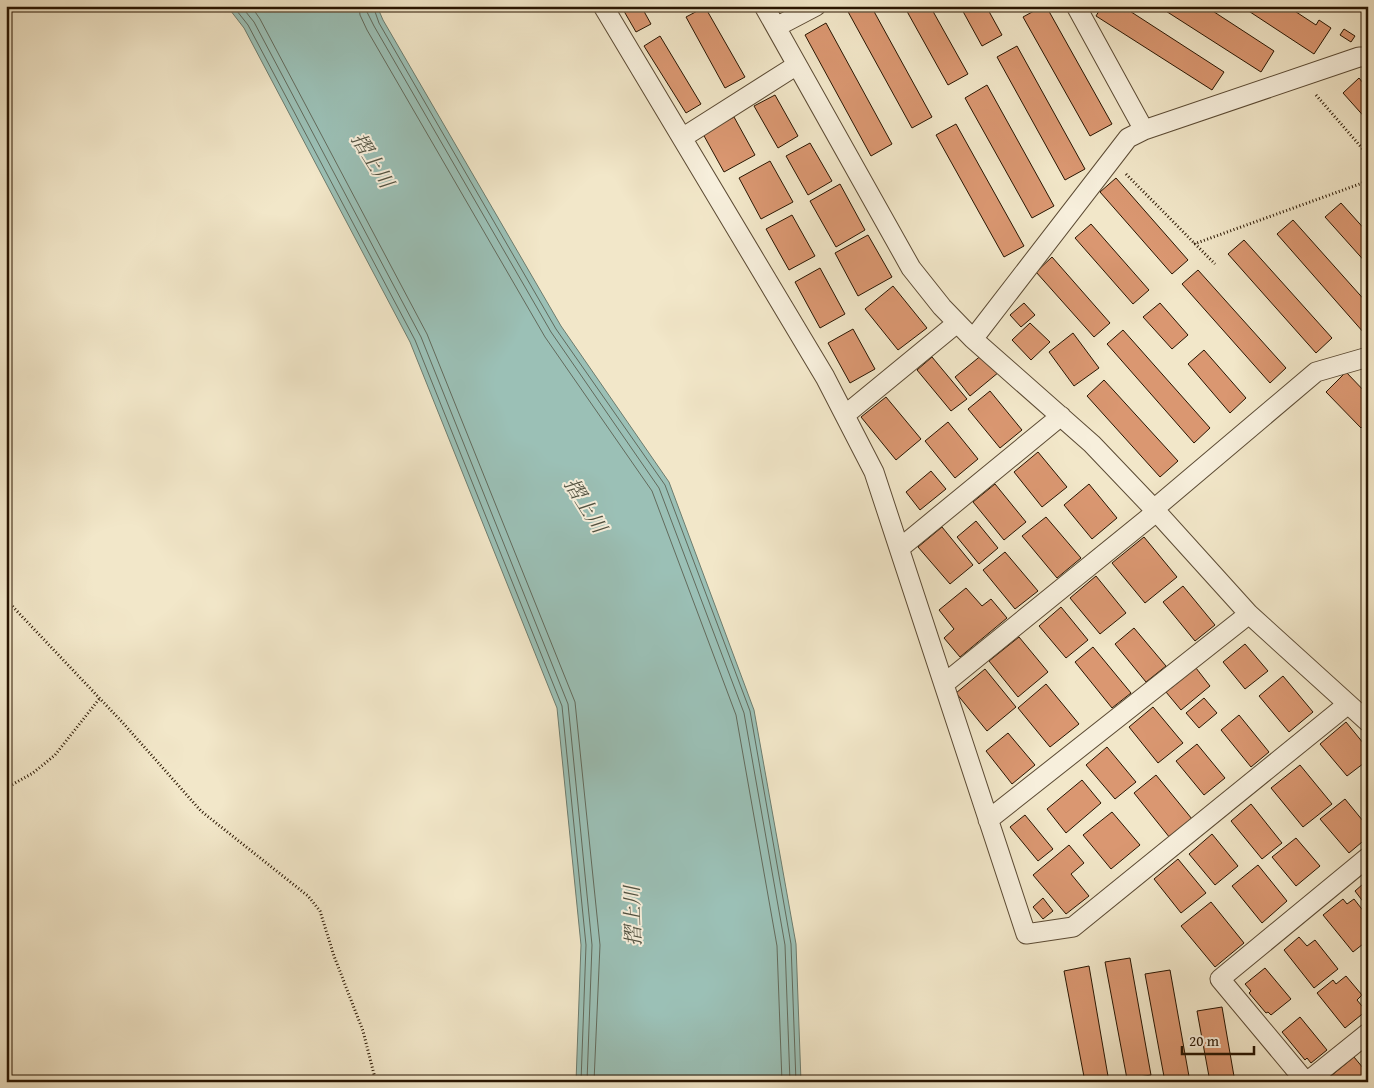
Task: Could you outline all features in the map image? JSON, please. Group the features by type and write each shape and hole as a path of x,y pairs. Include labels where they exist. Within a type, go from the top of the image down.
{"street":[{"path":"603,6 825,377 874,472 1026,934 1073,927 1348,704"},
{"path":"764,6 910,268 942,307 973,339 1092,444 1155,510 1249,614 1368,722"},
{"path":"776,27 816,6"},
{"path":"1076,6 1144,130"},
{"path":"973,339 1128,138 1144,130 1359,57 1368,57"},
{"path":"682,138 797,65"},
{"path":"845,415 957,323"},
{"path":"944,684 1155,510 1316,372 1368,357"},
{"path":"900,548 1061,416"},
{"path":"988,820 1249,614"},
{"path":"1368,858 1220,978 1307,1082 1368,1033"}],"path":[{"path":"1301,77 1368,155"},
{"path":"1111,159 1215,264"},
{"path":"1194,244 1368,181"},
{"path":"6,598 100,698 201,811 308,896 320,911 334,956 363,1031 376,1082"},
{"path":"6,788 33,773 54,755 100,698"}],"water":[{"name":"摺上川","path":"227,6 377,6 383,20 561,326 669,482 754,710 796,944 801,1082 576,1082 581,945 557,708 410,342 244,28"}],"building":[{"path":"621,6 641,6 651,24 636,32"},
{"path":"850,6 871,6 932,117 912,128 846,8"},
{"path":"904,6 930,6 968,74 948,85"},
{"path":"960,6 986,6 1002,35 982,46"},
{"path":"1046,6 1112,124 1090,136 1023,17"},
{"path":"1102,6 1122,6 1224,72 1212,90 1096,16"},
{"path":"1158,6 1205,6 1274,51 1261,72"},
{"path":"1241,6 1287,6 1316,25 1319,20 1331,28 1314,54"},
{"path":"705,7 745,77 725,88 686,17"},
{"path":"826,23 892,144 871,156 805,35"},
{"path":"1344,29 1355,36 1351,42 1340,35"},
{"path":"660,36 701,104 686,113 644,46"},
{"path":"1017,46 1085,169 1065,180 997,57"},
{"path":"1359,78 1368,89 1368,121 1343,93"},
{"path":"987,85 1054,206 1032,218 965,98"},
{"path":"775,95 798,136 778,148 754,106"},
{"path":"734,117 755,155 724,172 703,134"},
{"path":"956,124 1024,246 1004,257 936,135"},
{"path":"810,143 832,181 808,195 786,156"},
{"path":"770,161 793,202 761,219 739,178"},
{"path":"1116,178 1188,260 1172,274 1100,192"},
{"path":"840,184 865,230 836,247 810,201"},
{"path":"1341,203 1368,233 1368,265 1325,217"},
{"path":"792,215 815,256 789,270 766,229"},
{"path":"1293,220 1368,304 1368,330 1364,333 1277,234"},
{"path":"1091,224 1149,290 1133,304 1075,238"},
{"path":"868,235 892,277 858,296 835,253"},
{"path":"1244,240 1332,338 1316,353 1228,254"},
{"path":"1052,257 1110,323 1094,337 1036,272"},
{"path":"820,268 845,314 820,328 795,282"},
{"path":"1198,270 1286,368 1270,383 1182,284"},
{"path":"893,286 927,328 898,350 865,309"},
{"path":"1024,303 1035,315 1021,327 1010,315"},
{"path":"1160,303 1188,335 1172,349 1143,317"},
{"path":"1030,323 1050,342 1031,360 1012,340"},
{"path":"853,329 875,369 850,383 828,343"},
{"path":"1123,330 1210,428 1194,443 1107,344"},
{"path":"1073,333 1099,368 1074,386 1049,352"},
{"path":"1204,350 1246,398 1230,413 1188,364"},
{"path":"983,354 999,372 970,396 955,377"},
{"path":"932,357 967,399 951,411 917,370"},
{"path":"1346,372 1368,395 1368,421 1361,428 1326,392"},
{"path":"1104,380 1178,461 1160,477 1087,396"},
{"path":"990,391 1022,430 1000,448 968,409"},
{"path":"886,397 921,439 896,460 861,417"},
{"path":"948,422 978,459 955,478 925,441"},
{"path":"1038,452 1067,487 1042,507 1014,472"},
{"path":"931,471 946,489 920,510 906,492"},
{"path":"995,484 1026,522 1004,540 973,502"},
{"path":"1089,484 1117,518 1092,539 1064,505"},
{"path":"1046,517 1081,558 1057,578 1022,536"},
{"path":"976,521 998,548 979,564 957,537"},
{"path":"942,527 973,565 950,584 918,547"},
{"path":"1144,537 1177,577 1145,603 1112,563"},
{"path":"1005,552 1038,591 1015,609 983,570"},
{"path":"1096,576 1126,613 1100,634 1070,598"},
{"path":"1183,586 1215,625 1195,641 1163,602"},
{"path":"966,588 982,606 991,599 1007,618 960,657 944,638 954,629 939,610"},
{"path":"1061,607 1088,640 1066,658 1039,626"},
{"path":"1134,628 1166,666 1146,682 1115,644"},
{"path":"1019,637 1048,672 1018,697 989,661"},
{"path":"1245,644 1268,671 1245,689 1223,662"},
{"path":"1093,647 1131,693 1112,708 1075,662"},
{"path":"1196,668 1210,686 1181,710 1166,692"},
{"path":"985,669 1016,707 987,731 956,693"},
{"path":"1283,676 1313,712 1289,732 1259,696"},
{"path":"1046,684 1079,724 1050,747 1018,708"},
{"path":"1204,698 1217,713 1199,728 1186,713"},
{"path":"1153,707 1183,743 1158,763 1129,727"},
{"path":"1239,715 1269,752 1251,767 1221,730"},
{"path":"1346,722 1368,749 1368,760 1347,776 1320,744"},
{"path":"1008,733 1035,765 1012,784 986,751"},
{"path":"1197,744 1225,778 1204,795 1176,761"},
{"path":"1107,747 1136,782 1115,799 1086,765"},
{"path":"1300,765 1332,804 1303,827 1271,788"},
{"path":"1156,775 1192,819 1170,838 1134,793"},
{"path":"1082,780 1101,803 1066,833 1047,809"},
{"path":"1345,799 1368,827 1368,837 1349,853 1320,819"},
{"path":"1251,804 1282,843 1262,859 1231,821"},
{"path":"1112,812 1140,845 1111,869 1083,835"},
{"path":"1025,815 1053,849 1038,861 1010,827"},
{"path":"1212,834 1238,866 1215,885 1189,854"},
{"path":"1296,838 1320,866 1296,886 1272,857"},
{"path":"1069,845 1084,863 1071,874 1089,896 1066,914 1033,875"},
{"path":"1178,859 1206,893 1181,913 1154,879"},
{"path":"1258,865 1287,901 1262,923 1232,886"},
{"path":"1363,884 1368,890 1368,908 1355,891"},
{"path":"1043,898 1053,911 1043,919 1033,907"},
{"path":"1343,899 1347,904 1354,899 1368,917 1368,940 1353,952 1323,915"},
{"path":"1211,902 1244,943 1215,967 1181,926"},
{"path":"1299,937 1307,946 1315,940 1338,969 1314,988 1284,950"},
{"path":"1130,958 1151,1075 1127,1079 1105,962"},
{"path":"1089,966 1109,1082 1085,1082 1064,971"},
{"path":"1265,968 1291,999 1271,1015 1268,1012 1266,1013 1249,993 1251,991 1245,984"},
{"path":"1170,970 1190,1082 1165,1082 1145,974"},
{"path":"1346,976 1362,995 1357,1000 1366,1011 1345,1028 1317,993 1333,980 1336,984"},
{"path":"1222,1007 1235,1082 1210,1082 1197,1011"},
{"path":"1300,1017 1327,1050 1311,1063 1307,1058 1305,1060 1282,1032"},
{"path":"1354,1057 1368,1074 1368,1082 1328,1082 1326,1080"}]}
